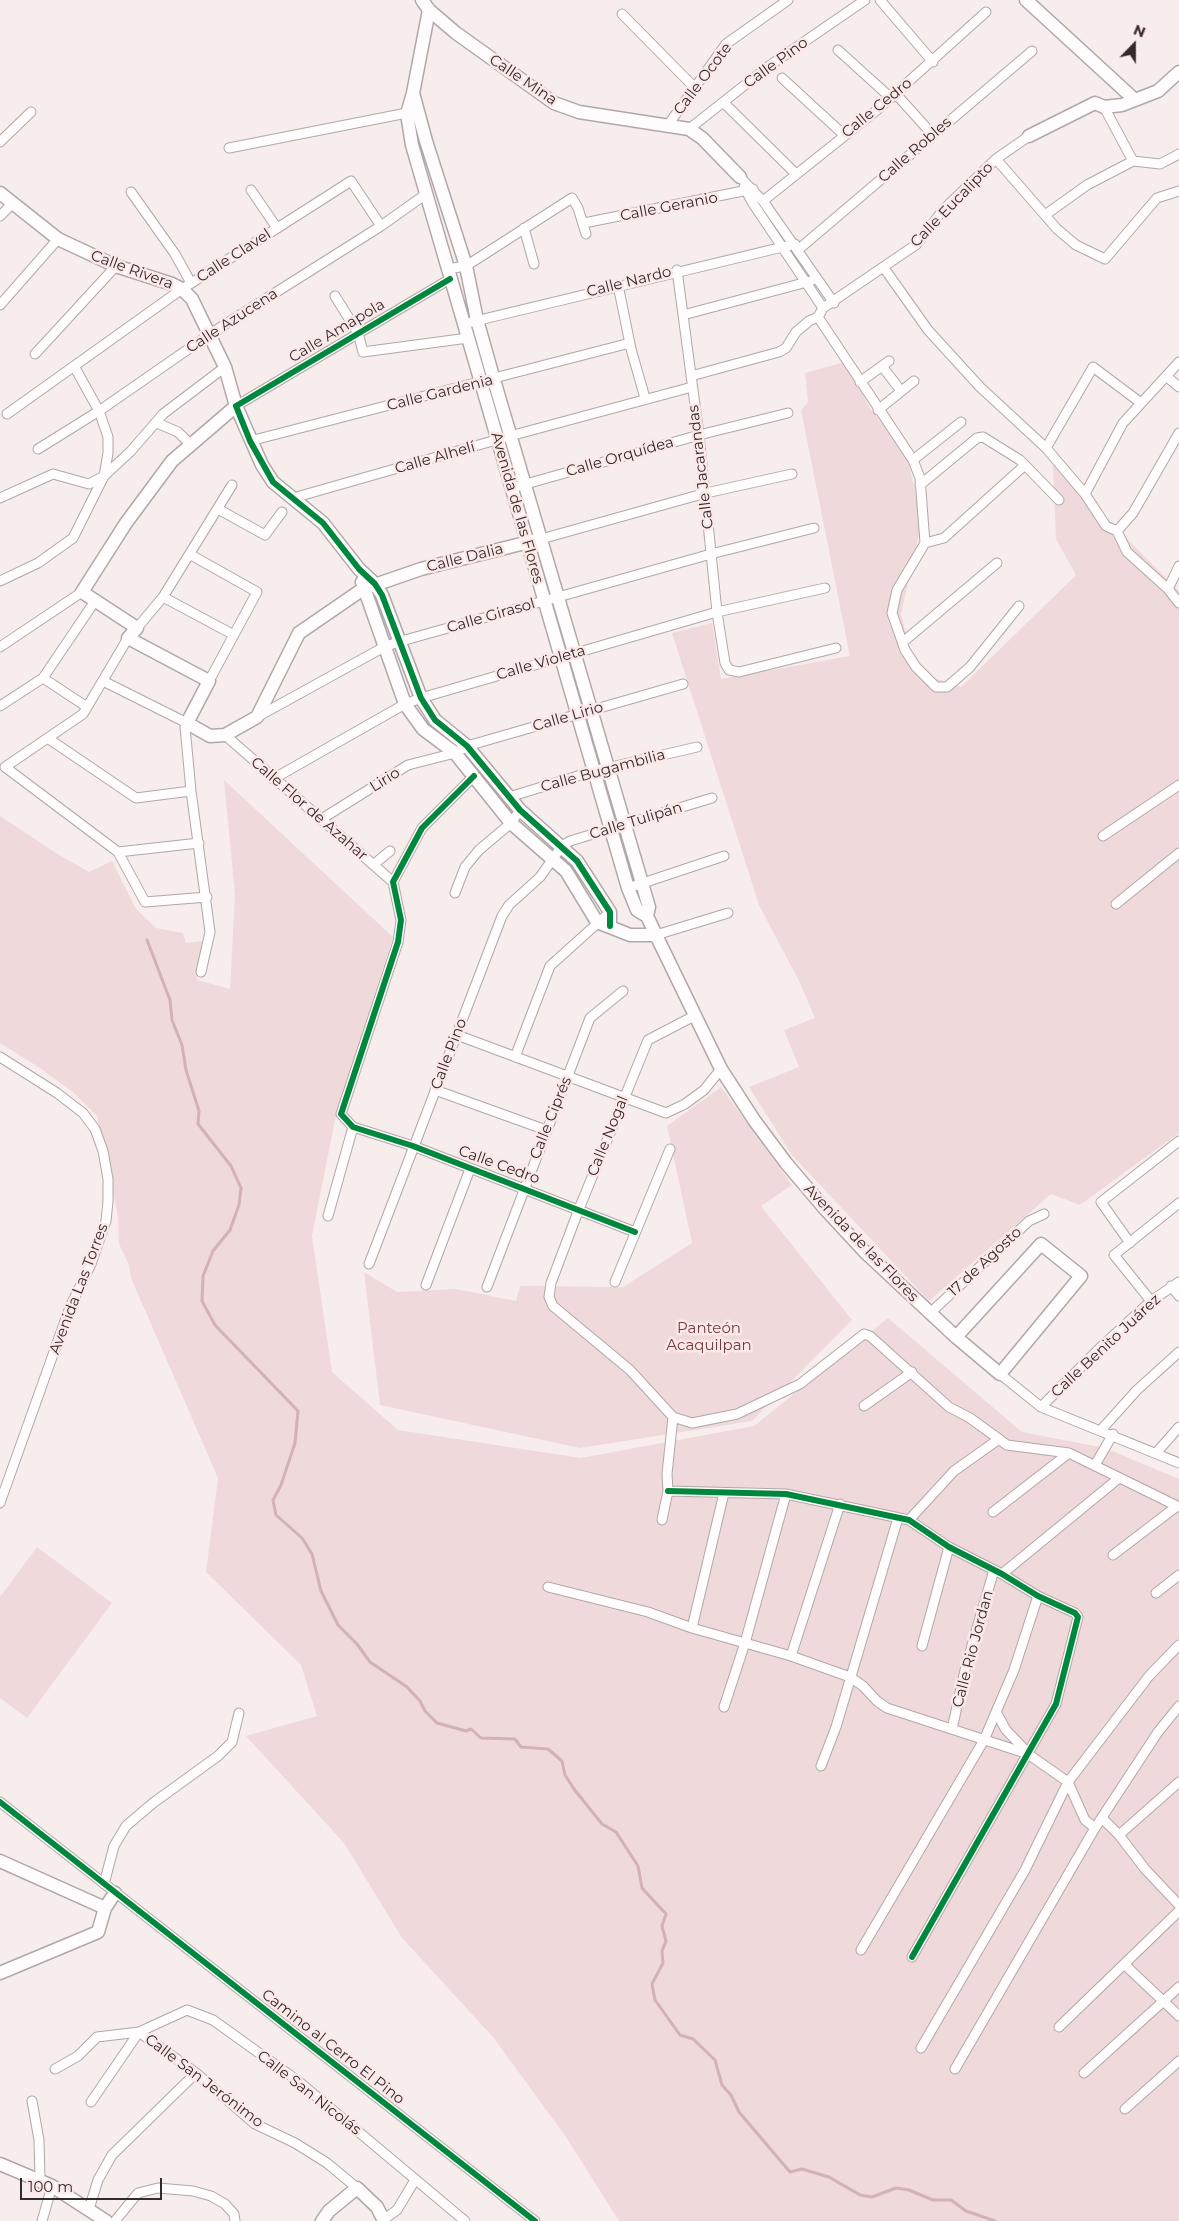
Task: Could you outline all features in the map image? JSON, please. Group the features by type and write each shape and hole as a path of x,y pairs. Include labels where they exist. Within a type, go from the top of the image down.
{"main road":[{"path":"1027,2 1135,100"},
{"name":"Avenida de las Flores","path":"426,5 412,112 426,194 512,488 558,598 576,654 590,711 611,830 628,888 637,910 647,916 721,1068 754,1120 786,1163 864,1251 929,1314 1000,1374"},
{"name":"Calle Mina","path":"426,5 514,76 554,103 579,112 689,129"},
{"name":"Calle Eucalipto","path":"1029,136 1095,102 1104,107 1122,105 1158,91 1179,72"},
{"name":"Avenida de las Flores","path":"412,112 466,266 477,320 510,436 526,483 543,601 576,714 624,826 649,907 647,916"},
{"path":"689,129 702,138 740,177"},
{"name":"Calle Rivera","path":"0,193 58,239 116,266 187,286 225,367 236,406 250,441 273,482 322,523 359,569 369,587"},
{"name":"Calle Amapola","path":"82,592 126,523 172,461 236,406"},
{"name":"Calle Dalia","path":"258,717 298,633 369,587 421,569 535,541"},
{"path":"369,587 382,595 398,642 421,698 435,720 467,746 520,810 577,861 610,912 610,926"},
{"path":"369,587 384,647 405,704 422,729 455,753 511,823 566,871 597,922 630,935 656,935"},
{"path":"82,592 96,601 133,633 209,681 187,723 210,736 226,735"},
{"name":"Calle Girasol","path":"226,735 258,717"},
{"path":"956,1338 1041,1244 1080,1276 1000,1374"},
{"path":"0,1861 105,1908"},
{"path":"0,1972 98,1932 105,1908 115,1892"},
{"path":"0,2164 40,2179 106,2221"},
{"path":"322,2221 329,2211 357,2188"},
{"name":"Calle San Jerónimo","path":"357,2188 377,2207 381,2221"}],"street":[{"name":"Calle Ocote","path":"668,125 726,44 788,0"},
{"name":"Calle Pino","path":"689,129 768,66 865,0"},
{"path":"880,0 933,62"},
{"name":"Calle Cedro","path":"763,201 893,96 933,62 986,12"},
{"path":"622,14 695,88"},
{"path":"838,50 893,96 932,134"},
{"name":"Calle Robles","path":"797,246 897,166 932,134 1032,52"},
{"path":"782,78 844,135"},
{"path":"723,102 796,174"},
{"path":"1104,107 1133,161"},
{"path":"0,142 31,112"},
{"path":"229,148 412,112"},
{"name":"Calle Eucalipto","path":"691,376 779,352 786,348 796,332 809,321 818,318 824,308 917,244 943,210 996,159 1029,136"},
{"path":"1046,215 1087,185 1133,161 1160,164 1179,154"},
{"path":"996,159 1057,229 1076,245 1105,260 1157,198 1179,191"},
{"path":"740,177 782,246 824,308"},
{"name":"Calle Clavel","path":"8,414 187,286 351,181 381,226"},
{"path":"251,190 278,228"},
{"path":"749,190 763,201 797,246 834,302"},
{"name":"Calle Geranio","path":"584,223 749,190"},
{"path":"131,192 174,254 187,286"},
{"name":"Calle Azucena","path":"38,449 98,412 210,334 381,226 426,194"},
{"path":"449,274 466,266 572,198 584,223 586,234"},
{"path":"0,216 12,203"},
{"path":"433,219 449,216"},
{"path":"524,228 534,264"},
{"path":"0,305 58,239"},
{"name":"Calle Nardo","path":"464,324 677,270 782,246 797,246"},
{"path":"36,354 116,266"},
{"path":"884,268 928,330 980,388 1046,448 1084,494 1106,526 1117,531 1127,552 1168,589 1179,603"},
{"name":"Calle Jacarandas","path":"677,270 699,434 717,612 725,663 729,670 739,672 836,648"},
{"name":"Calle Amapola","path":"236,406 358,333 449,274"},
{"path":"683,315 819,280"},
{"path":"618,285 644,398"},
{"path":"335,296 358,333 363,352 468,338"},
{"path":"818,318 913,460 920,485 925,543 896,590 892,613 903,642 916,668 936,687 947,687 970,667 1019,606"},
{"name":"Calle Gardenia","path":"250,441 494,380 630,343"},
{"path":"1084,494 1122,423 1179,362"},
{"path":"860,382 885,363 901,391"},
{"path":"0,581 38,563 73,538 104,476 108,453 108,437 98,412 74,366"},
{"path":"0,498 53,474 89,484 104,476 117,466 163,414 225,367"},
{"path":"1046,448 1093,367 1141,402"},
{"path":"1166,376 1179,387"},
{"path":"878,410 914,381"},
{"name":"Calle Alhelí","path":"293,498 644,398 692,387"},
{"name":"Calle Orquídea","path":"512,488 699,434 788,413"},
{"path":"913,460 961,422"},
{"path":"157,423 178,432 191,445"},
{"path":"1117,531 1132,513 1179,433"},
{"path":"920,485 977,438 983,438 1010,452 1059,500"},
{"path":"925,543 944,538 1025,465"},
{"name":"Calle Dalia","path":"535,541 706,493 792,474"},
{"path":"206,897 145,902 118,852 5,768 83,714 133,633 163,597 191,554 232,485"},
{"path":"218,509 265,535 282,512"},
{"name":"Calle Girasol","path":"258,717 384,647 398,642 711,554 814,528"},
{"path":"191,554 257,592 209,681"},
{"path":"903,642 998,562"},
{"path":"1168,589 1179,566"},
{"name":"Calle Violeta","path":"273,779 405,704 421,698 717,612 825,588"},
{"path":"0,647 82,592"},
{"path":"163,597 234,635"},
{"path":"0,706 43,678 96,601"},
{"path":"43,678 87,707"},
{"path":"103,681 187,723 185,727 191,791 210,932 202,972"},
{"name":"Calle Lirio","path":"455,753 467,746 682,684"},
{"name":"Calle Flor de Azahar","path":"226,735 273,779 393,882"},
{"path":"49,739 136,798 191,791"},
{"name":"Calle Bugambilia","path":"509,797 600,769 697,747"},
{"name":"Lirio","path":"320,820 408,765 455,753"},
{"path":"328,1216 353,1127 341,1114 398,942 401,920 393,882 422,828 474,776"},
{"path":"1103,836 1179,785"},
{"name":"Calle Tulipán","path":"562,846 570,841 712,798"},
{"path":"455,892 469,861 511,823 520,810"},
{"path":"118,852 199,843"},
{"name":"Calle Pino","path":"369,1264 502,916 509,905 540,877 562,846"},
{"path":"374,865 390,851"},
{"path":"1116,904 1179,853"},
{"path":"628,888 724,856"},
{"path":"515,1057 550,966 610,912"},
{"path":"656,935 728,913"},
{"name":"Calle Ciprés","path":"486,1287 523,1187 590,1018 623,991"},
{"name":"Calle Nogal","path":"673,1417 630,1370 553,1306 549,1298 551,1283 579,1209 648,1040 696,1015"},
{"path":"457,1035 666,1113 685,1104 704,1090 721,1068"},
{"name":"Avenida Las Torres","path":"0,1057 57,1093 83,1113 95,1130 103,1151 108,1194 106,1221 91,1264 70,1307 0,1502"},
{"path":"435,1090 546,1130"},
{"name":"Calle Cedro","path":"353,1127 413,1146 470,1169 523,1187 635,1232"},
{"path":"1130,1243 1101,1202 1179,1141"},
{"path":"614,1282 670,1148"},
{"path":"426,1285 470,1169"},
{"path":"1151,1301 1114,1255 1179,1203"},
{"name":"17 de Agosto","path":"929,1314 1029,1221 1044,1214"},
{"path":"1175,1284 1179,1296"},
{"name":"Calle Benito Juárez","path":"1041,1407 1103,1345 1151,1301 1175,1284"},
{"path":"662,1520 668,1491 667,1474 673,1417 692,1422 737,1414 800,1384 864,1334 870,1336 912,1372 949,1407 970,1418 1007,1445 1024,1449 1069,1453 1178,1507 1112,1555"},
{"path":"1101,1430 1137,1390 1179,1352"},
{"path":"864,1406 912,1372"},
{"name":"Avenida de las Flores","path":"1000,1374 1041,1407 1113,1434 1179,1462"},
{"path":"1157,1452 1179,1427"},
{"path":"1095,1465 1113,1434"},
{"path":"909,1520 954,1471 999,1439"},
{"path":"993,1512 1069,1453"},
{"path":"998,1572 1119,1478"},
{"path":"668,1491 786,1494 909,1520 949,1547 998,1572 1038,1596 1075,1613 1078,1622 1056,1704 912,1957"},
{"path":"692,1628 724,1493"},
{"path":"724,1707 745,1644 786,1494"},
{"path":"791,1656 840,1504"},
{"path":"822,1766 898,1518"},
{"path":"922,1646 949,1547"},
{"name":"Calle Rio Jordan","path":"952,1729 966,1666 998,1572"},
{"path":"1156,1594 1179,1575"},
{"path":"548,1587 648,1612 692,1628 791,1656 850,1677 887,1708 1028,1754"},
{"path":"861,1950 984,1740 1014,1670 1038,1596"},
{"path":"921,2048 1025,1870 1068,1782 1149,1676 1179,1645"},
{"path":"956,2069 1095,1828 1158,1732 1179,1706"},
{"path":"996,1712 1006,1730 1028,1754 1068,1782 1086,1820 1095,1828"},
{"path":"104,1884 114,1846 126,1826 153,1803 218,1756 232,1742 239,1713"},
{"path":"1119,1835 1179,1782"},
{"path":"0,1802 115,1892"},
{"path":"1102,1818 1119,1835 1145,1869 1179,1905"},
{"name":"Camino al Cerro El Pino","path":"115,1892 535,2221"},
{"path":"1059,2027 1179,1911"},
{"path":"1125,1965 1179,2016"},
{"path":"1084,2073 1179,1987"},
{"name":"Calle San Nicolás","path":"139,2032 186,2010 213,2020 298,2081 465,2221"},
{"path":"55,2069 78,2056 97,2037 139,2032"},
{"path":"91,2102 139,2032"},
{"name":"Calle San Jerónimo","path":"139,2032 196,2073 255,2124 303,2148 327,2163 357,2188"},
{"path":"1125,2109 1179,2060"},
{"path":"89,2209 98,2180 112,2155 196,2073"},
{"path":"32,2101 39,2140 40,2179"},
{"path":"381,2221 398,2210 415,2180"},
{"path":"42,2221 52,2186"},
{"path":"115,2221 138,2193 158,2188 193,2191 211,2196 225,2204 234,2214 235,2221"}],"green space":[{"path":"845,362 870,408 907,456 922,521 901,614 916,672 961,687 1076,575 1056,539 1053,464 1179,591 1179,1133 1080,1205 1051,1194 929,1301 792,1155 749,1087 799,1067 784,1030 815,1018 800,983 759,905 672,633 712,623 721,679 850,656 801,410 808,402 805,373"},
{"path":"224,780 393,937 335,1120 312,1236 332,1372 398,1430 581,1458 754,1426 888,1318 1022,1432 1105,1448 1179,1479 1179,2221 619,2221 566,2137 493,2037 402,1938 344,1843 246,1736 317,1716 301,1665 206,1572 218,1478 131,1278 129,1265 119,1244 118,1216 97,1116 73,1092 37,1066 0,1043 0,816 89,872 112,861 136,909 156,928 183,933 186,943 202,941 197,980 230,989 235,895"},
{"name":"Panteón Acaquilpan","path":"721,1087 792,1185 761,1206 852,1320 752,1421 580,1448 380,1405 364,1272 397,1292 456,1289 516,1301 520,1286 623,1287 692,1243 667,1126"},
{"path":"37,1547 112,1603 27,1718 0,1698 0,1597"}],"waterway":[{"path":"147,940 170,1000 172,1020 182,1045 186,1070 199,1111 198,1124 231,1166 241,1188 239,1205 230,1230 213,1251 203,1276 202,1301 215,1325 298,1411 295,1443 281,1485 273,1500 276,1515 302,1538 312,1554 321,1591 338,1625 357,1644 370,1662 407,1687 420,1701 425,1711 437,1723 466,1731 471,1729 481,1738 515,1739 521,1747 548,1749 562,1761 565,1775 574,1789 602,1824 616,1832 638,1866 642,1888 666,1914 662,1926 666,1941 662,1951 663,1963 652,1984 655,2000 680,2035 693,2039 715,2060 722,2085 731,2095 739,2112 790,2172 802,2169 829,2177 860,2195 872,2197 896,2188 909,2190 933,2200 951,2200 966,2211 995,2221"}],"cycle path":[{"path":"450,279 236,406 250,441 273,482 323,523 359,569 375,584 382,595 421,698 435,720 467,746 520,810 577,861 610,912 610,926"},
{"path":"474,776 422,828 393,882 401,920 398,942 341,1114 353,1127 413,1146 635,1232"},
{"path":"668,1491 786,1494 909,1520 949,1547 1002,1574 1038,1596 1075,1613 1078,1617 1056,1704 912,1957"},
{"path":"0,1802 535,2221"}]}
